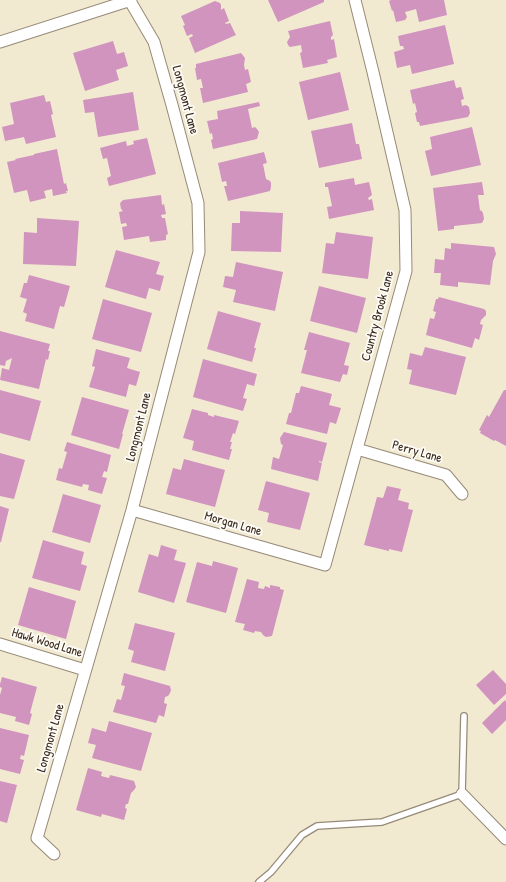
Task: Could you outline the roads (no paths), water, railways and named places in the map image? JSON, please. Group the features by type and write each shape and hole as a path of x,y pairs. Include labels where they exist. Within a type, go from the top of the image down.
{"street":[{"path":"0,42 131,0"},
{"name":"Longmont Lane","path":"54,854 37,838 132,510 199,252 198,203 172,105 154,42 131,0"},
{"name":"Country Brook Lane","path":"325,565 406,271 405,210 355,0"},
{"name":"Perry Lane","path":"357,449 446,475 462,494"},
{"name":"Morgan Lane","path":"132,510 325,565"},
{"name":"Hawk Wood Lane","path":"0,644 85,670"},
{"path":"462,794 506,839"}],"lane":[{"path":"259,882 271,872 302,835 317,826 382,822 462,794 464,716"}]}
